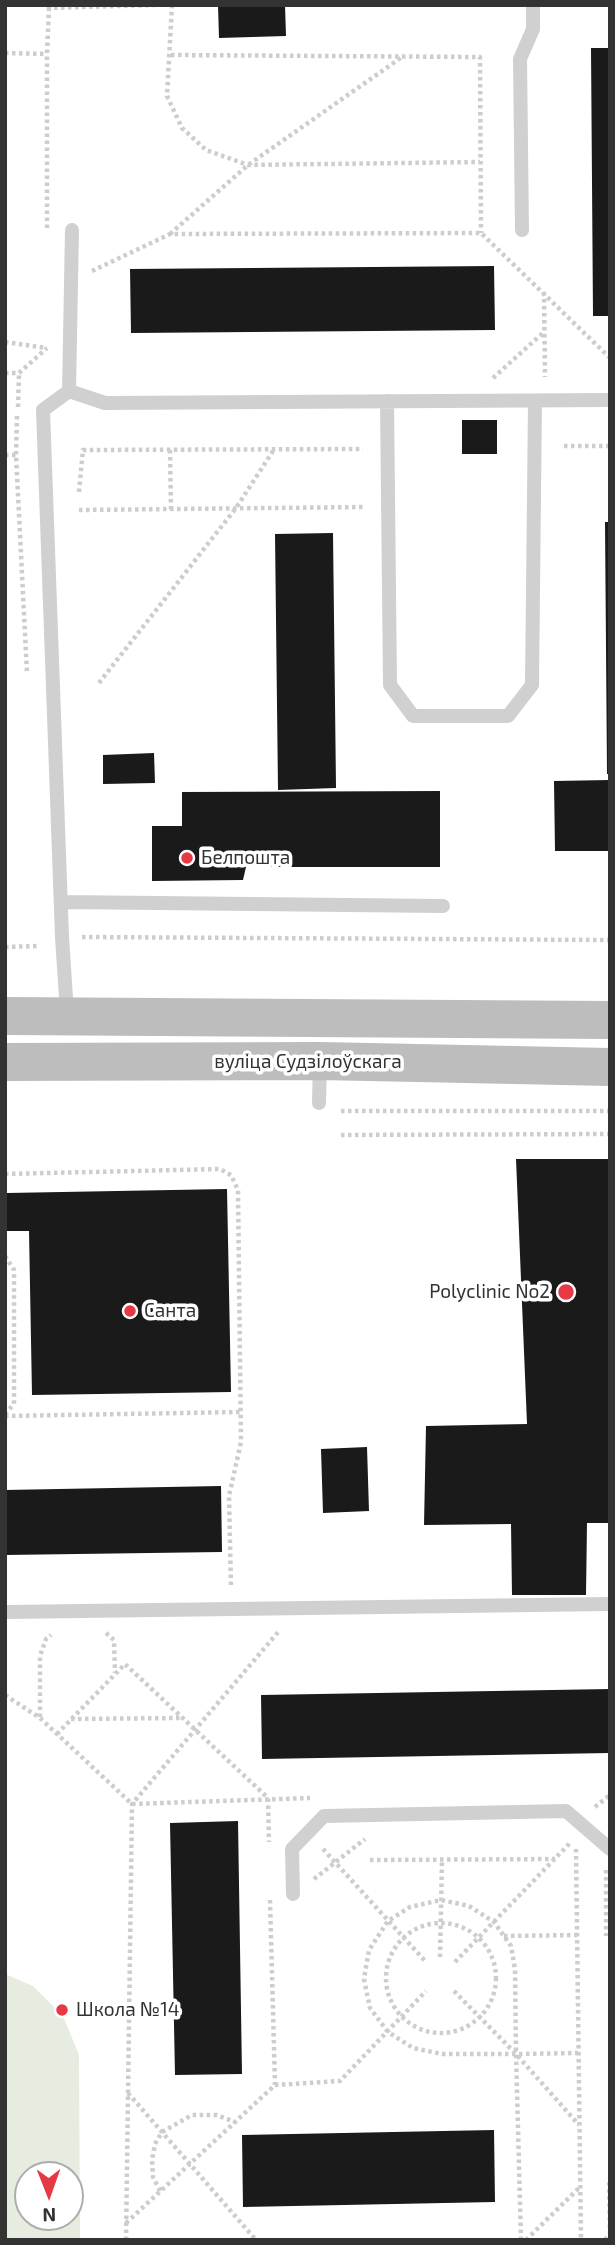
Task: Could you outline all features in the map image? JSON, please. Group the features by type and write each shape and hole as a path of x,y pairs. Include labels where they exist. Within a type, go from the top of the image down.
{"main road":[{"path":"5,1016 610,1020"},
{"name":"вуліца Судзілоўскага","path":"5,1062 320,1061 610,1067"}],"lane":[{"path":"522,230 520,59 533,29 533,5"},
{"path":"69,391 72,230"},
{"path":"69,391 105,402 610,400"},
{"path":"68,1017 62,937 43,411 69,391"},
{"path":"387,401 390,685 413,716 508,716 532,685 535,401"},
{"path":"61,902 443,906"},
{"path":"319,1103 320,1061"},
{"path":"6,1612 610,1604"},
{"path":"293,1894 292,1849 324,1816 566,1811 610,1849"}],"path":[{"path":"47,241 49,7 155,5"},
{"path":"172,5 167,96 182,128 206,150 248,165 481,162"},
{"path":"5,53 47,54"},
{"path":"171,55 480,57 481,233"},
{"path":"87,273 170,234 248,165 403,56"},
{"path":"170,234 481,233 610,358"},
{"path":"544,292 545,382"},
{"path":"499,383 488,383 544,332"},
{"path":"5,373 19,373 47,349 47,335"},
{"path":"5,342 47,349"},
{"path":"564,446 610,446"},
{"path":"79,492 83,450 363,449"},
{"path":"170,450 172,509"},
{"path":"99,683 236,508 274,450"},
{"path":"5,455 16,455 27,674"},
{"path":"79,510 366,508"},
{"path":"39,933 39,947"},
{"path":"5,947 39,947 62,937 610,940"},
{"path":"341,1111 610,1111"},
{"path":"341,1135 610,1134"},
{"path":"5,1174 219,1169 231,1175 238,1190 241,1442 229,1496 231,1591"},
{"path":"5,1256 14,1270 14,1404 5,1415"},
{"path":"5,1415 240,1412"},
{"path":"126,2240 132,1804 285,1624"},
{"path":"40,1717 40,1656 46,1639 58,1629"},
{"path":"100,1629 114,1640 115,1674"},
{"path":"57,1734 125,1664 268,1798 269,1853"},
{"path":"5,1695 40,1717 132,1804"},
{"path":"71,1719 182,1718"},
{"path":"595,1807 610,1796"},
{"path":"308,1872 308,1884 372,1833 360,1833"},
{"path":"454,1962 575,1837 581,2240"},
{"path":"315,1841 426,1962"},
{"path":"370,1860 555,1859"},
{"path":"440,1957 442,1860"},
{"path":"606,1866 606,1936"},
{"path":"270,1894 275,2085"},
{"path":"524,2240 516,2054 515,1969 511,1946 494,1922 469,1906 441,1900 410,1907 388,1921 369,1950 364,1979 370,2008 388,2032 413,2048 442,2054 516,2054 578,2053"},
{"path":"441,1923 462,1926 479,1938 492,1956 496,1978 492,2000 479,2018 461,2029 440,2033 420,2029 402,2018 390,2000 385,1978 390,1956 403,1937 421,1926 441,1923"},
{"path":"504,1936 577,1935"},
{"path":"454,1990 516,2054 579,2126"},
{"path":"126,2223 275,2085 340,2081 426,1991"},
{"path":"128,2094 256,2240"},
{"path":"160,2191 153,2177 152,2160 155,2144 162,2132 192,2115 217,2115 234,2122"},
{"path":"605,2240 610,2233 609,2179"},
{"path":"524,2240 580,2187"}],"shaded area":[{"path":"5,1974 33,1986 63,2016 79,2055 80,2161 14,2161 14,2231 80,2231 80,2240 5,2240"}],"building":[{"path":"218,5 285,5 286,36 219,38"},
{"path":"591,48 610,48 610,316 593,316"},
{"path":"494,266 495,330 131,333 130,269"},
{"path":"462,420 497,420 497,454 462,454"},
{"path":"605,522 610,522 610,774 607,774"},
{"path":"333,533 336,788 278,790 275,534"},
{"path":"154,753 155,783 103,784 103,755"},
{"path":"610,780 610,851 555,851 554,781"},
{"path":"440,791 440,867 246,867 243,880 152,881 152,826 182,826 182,792"},
{"name":"Polyclinic No2","path":"516,1159 610,1159 610,1523 587,1523 586,1595 512,1595 511,1524 424,1525 426,1426 527,1424"},
{"name":"Санта","path":"227,1189 231,1392 32,1395 29,1231 7,1231 7,1193"},
{"path":"367,1447 369,1511 323,1513 321,1449"},
{"path":"221,1486 222,1552 5,1555 5,1490"},
{"path":"610,1689 610,1753 262,1759 261,1695"},
{"path":"238,1821 242,2074 175,2075 170,1823"},
{"path":"494,2130 495,2202 243,2207 242,2135"}],"place":[{"name":"Белпошта","path":"187,858"},
{"name":"Polyclinic No2","path":"566,1292"},
{"name":"Санта","path":"130,1311"},
{"name":"Школа №14","path":"62,2010"}]}
